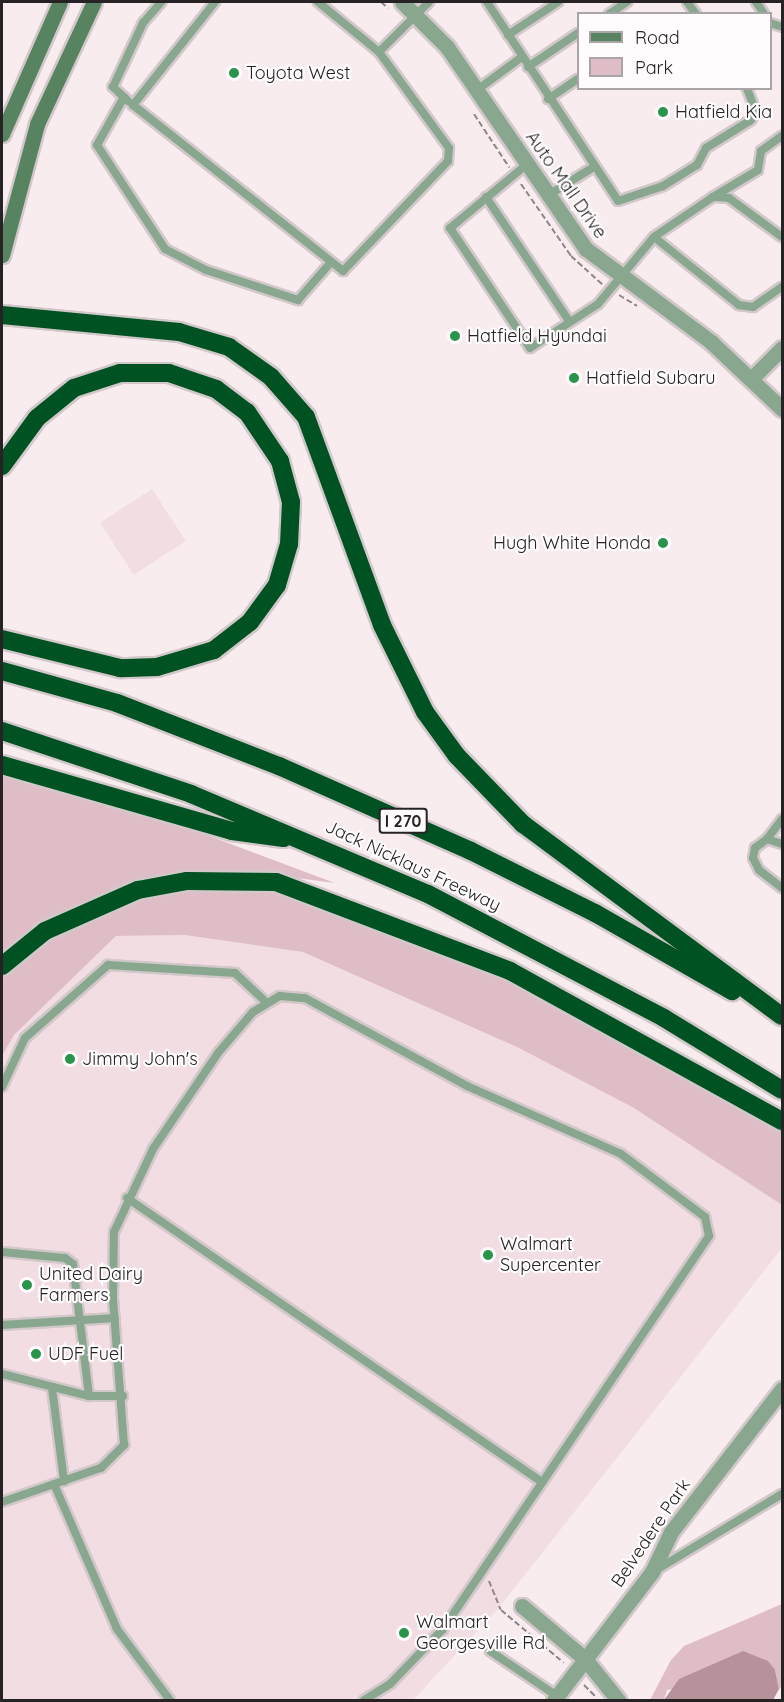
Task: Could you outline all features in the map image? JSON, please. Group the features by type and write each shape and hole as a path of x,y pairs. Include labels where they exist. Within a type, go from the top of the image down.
{"highway":[{"path":"2,315 179,332 229,346 271,377 306,417 382,625 425,712 457,756 523,824 783,1016"},
{"path":"2,466 37,418 74,388 120,373 169,373 216,389 247,412 280,461 291,501 290,544 277,585 250,622 214,650 158,667 120,668 2,639"},
{"name":"Jack Nicklaus Freeway","path":"2,671 117,703 436,835 668,952 783,1021"},
{"name":"Jack Nicklaus Freeway","path":"2,731 191,794 314,843 576,969 783,1090"},
{"path":"2,765 232,831 314,843"},
{"path":"2,966 45,932 138,890 187,881 276,882 510,971 783,1121"}],"main road":[{"path":"2,134 60,2"},
{"path":"2,255 37,124 94,2"}],"street":[{"name":"Auto Mall Drive","path":"402,2 415,14 477,90 547,196 586,249 752,378 783,409"},
{"path":"752,378 783,348"},
{"name":"Belvedere Park","path":"555,1698 652,1572 671,1532 783,1389"},
{"path":"522,1606 585,1659 618,1701"}],"lane":[{"path":"161,2 143,23 113,87 343,271 448,161 448,148 431,117 379,52 318,2"},
{"path":"133,105 215,2"},
{"path":"379,52 429,2"},
{"path":"508,34 558,2"},
{"path":"612,12 627,2"},
{"path":"492,3 508,34 592,168 618,201 663,186 697,165 706,148 751,120 756,112 748,90"},
{"path":"528,67 577,34"},
{"path":"477,90 522,57"},
{"path":"549,99 577,80"},
{"path":"124,97 97,145 165,249 206,270 298,300 331,262"},
{"path":"526,165 450,228 530,348 598,304 654,237 758,170 761,151 783,136"},
{"path":"547,196 592,168"},
{"path":"486,197 569,321"},
{"path":"713,197 729,198 783,237"},
{"path":"654,237 740,305 753,307 783,286"},
{"path":"783,819 767,839 755,848 753,858 759,870 783,888"},
{"path":"767,839 783,844"},
{"path":"2,1087 25,1038 108,965 235,973 267,1003"},
{"path":"2,1502 101,1468 124,1445 123,1396 115,1318 114,1232 127,1198 162,1134 218,1053 267,1003 280,996 305,998 467,1086 621,1154 705,1217 709,1236 443,1629 390,1684 364,1701"},
{"path":"127,1198 542,1482"},
{"path":"2,1252 64,1257 74,1264 89,1396"},
{"path":"2,1325 115,1318"},
{"path":"2,1374 89,1396 123,1396"},
{"path":"52,1388 64,1481"},
{"path":"54,1484 117,1629 170,1701"},
{"path":"652,1572 686,1557 783,1494"},
{"path":"490,1651 555,1698"}],"shaded area":[{"path":"152,489 186,541 134,575 100,523"},
{"path":"185,935 303,952 517,1047 634,1108 782,1205 782,1248 498,1609 413,1700 2,1700 2,1056 14,1035 116,936"},
{"path":"743,1651 768,1661 775,1670 779,1689 773,1700 664,1700 679,1679"}],"green space":[{"path":"2,775 172,822 335,883 257,873 161,878 72,908 2,956"},
{"path":"252,887 303,897 474,965 603,1028 782,1130 782,1205 634,1108 517,1047 303,952 185,935 116,936 14,1035 2,1056 2,978 42,944 85,918 146,895"},
{"path":"782,1604 782,1687 779,1689 775,1670 667,1690 664,1700 650,1700 671,1660 684,1646"}],"place":[{"name":"Toyota West","path":"234,73"},
{"name":"Hatfield Kia","path":"663,112"},
{"name":"Hatfield Hyundai","path":"455,336"},
{"name":"Hatfield Subaru","path":"574,378"},
{"name":"Hugh White Honda","path":"663,543"},
{"name":"Jimmy John's","path":"70,1059"},
{"name":"Walmart Supercenter","path":"488,1255"},
{"name":"United Dairy Farmers","path":"27,1285"},
{"name":"UDF Fuel","path":"36,1354"},
{"name":"Walmart Georgesville Rd","path":"404,1633"}]}
